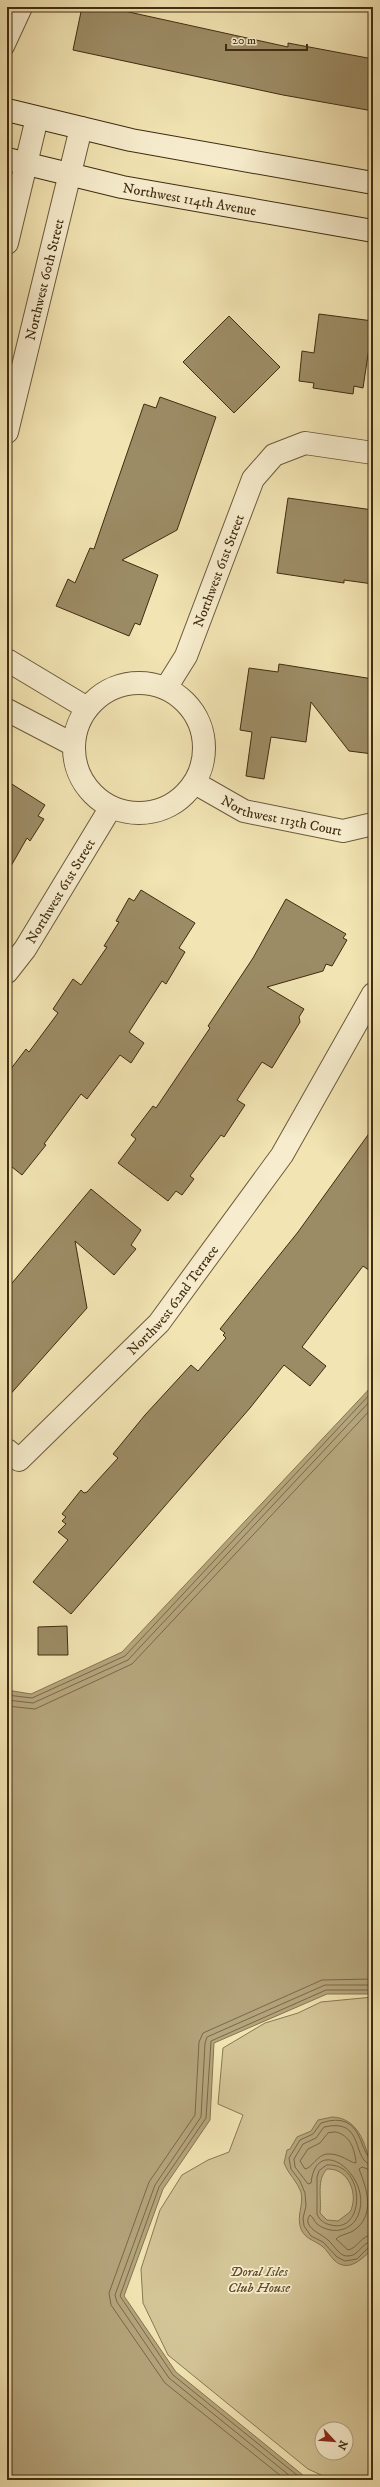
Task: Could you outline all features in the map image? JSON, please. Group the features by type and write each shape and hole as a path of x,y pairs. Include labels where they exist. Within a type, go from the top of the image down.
{"street":[{"path":"7,110 131,140 314,174 373,183"},
{"path":"7,243 17,161 37,118"},
{"name":"Northwest 60th Street","path":"7,430 81,128"},
{"name":"Northwest 114th Avenue","path":"17,161 70,175 205,203 373,231"},
{"name":"Northwest 61st Street","path":"166,688 186,656 253,480 274,455 305,443 373,453"},
{"path":"7,660 87,708"},
{"path":"145,682 166,688 185,700 198,718 204,740 204,762 195,783 182,798 166,808 148,813 128,813 111,807 95,797 83,782 76,764 74,745 78,725 87,708 103,693 123,684 145,682"},
{"path":"7,710 74,745"},
{"name":"Northwest 113th Court","path":"195,783 244,811 343,831 373,824"},
{"name":"Northwest 61st Street","path":"7,972 25,949 111,807"},
{"name":"Northwest 62nd Terrace","path":"13,1455 159,1323 282,1155 373,994"}],"lane":[{"path":"7,12 23,13 7,48"}],"green space":[{"name":"Doral Isles Club House","path":"373,1997 373,2480 332,2480 308,2469 168,2355 143,2303 141,2269 160,2210 182,2175 208,2160 229,2152 243,2115 218,2104 223,2048 265,2023 298,2013 321,2002"}],"water":[{"path":"373,1385 373,1994 327,1994 214,2043 210,2120 163,2189 124,2296 176,2372 309,2480 7,2480 7,1690 31,1694 122,1652"},
{"path":"332,2117 348,2121 359,2133 366,2149 373,2190 373,2249 360,2260 350,2265 340,2264 334,2260 322,2246 307,2237 301,2229 299,2220 302,2201 301,2192 284,2163 287,2150 290,2149 297,2137 311,2131 318,2120","holes":["327,2169 335,2170 341,2173 350,2184 353,2198 350,2212 338,2221 327,2220 320,2213 320,2184 322,2178"]}],"building":[{"path":"82,7 106,7 288,47 288,43 373,59 373,111 283,95 73,50"},
{"path":"319,314 373,321 363,388 354,386 353,394 313,388 314,383 299,381 302,351 314,353"},
{"path":"229,316 280,367 234,413 183,362"},
{"path":"160,397 216,417 177,530 122,560 158,575 140,625 135,623 129,636 56,606 68,579 75,583 90,548 94,549 144,404 156,408"},
{"path":"288,498 373,510 373,584 344,580 344,583 277,573"},
{"path":"279,664 373,679 373,754 349,751 311,702 306,742 271,737 264,779 246,776 252,732 240,730 249,668 278,672"},
{"path":"7,781 45,805 38,816 44,819 30,841 27,838 7,873"},
{"path":"141,890 195,923 179,948 185,952 166,984 162,981 129,1032 144,1043 131,1063 120,1055 87,1099 81,1094 44,1144 46,1145 22,1175 7,1163 7,1074 26,1049 29,1052 58,1013 53,1009 73,979 81,985 107,947 104,946 119,922 116,921 129,898 134,901"},
{"path":"286,899 346,934 343,938 347,940 332,966 326,964 323,971 267,987 304,1009 299,1017 300,1022 272,1068 262,1062 237,1100 245,1105 224,1137 221,1135 190,1176 194,1179 182,1195 176,1191 168,1201 118,1163 136,1139 131,1135 153,1106 156,1108 210,1028 208,1026 253,958"},
{"path":"373,1128 373,1273 363,1266 302,1347 326,1366 310,1386 284,1365 250,1408 71,1614 33,1582 68,1540 58,1532 66,1524 62,1521 66,1517 62,1514 81,1490 84,1493 87,1492 118,1458 113,1454 145,1415 191,1365 198,1371 226,1338 223,1335 225,1333 220,1329 298,1232"},
{"path":"91,1189 141,1230 131,1245 136,1249 114,1275 75,1241 87,1308 7,1398 7,1289"},
{"path":"67,1626 68,1655 38,1655 38,1627"}]}
